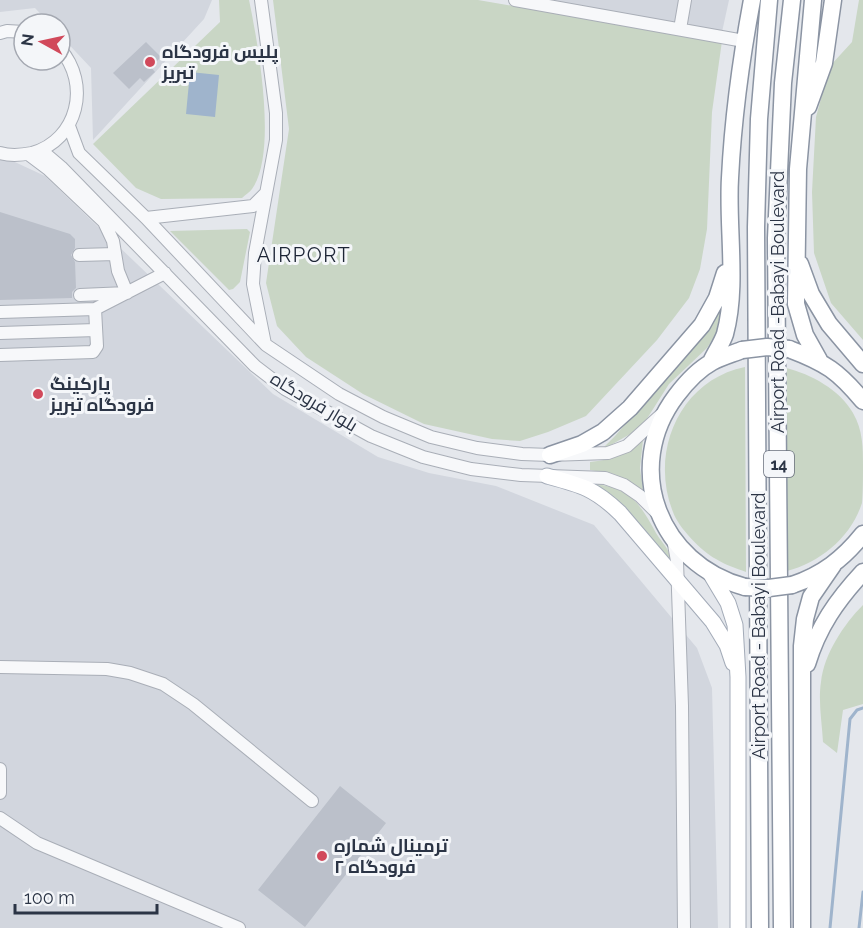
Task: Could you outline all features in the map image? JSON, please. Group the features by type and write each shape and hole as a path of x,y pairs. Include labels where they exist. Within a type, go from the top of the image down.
{"highway":[{"path":"711,362 724,336 730,308 729,181 733,119 752,0"},
{"name":"Airport Road - Babayi Boulevard","path":"760,928 756,227 759,119 769,0"},
{"name":"Airport Road -Babayi Boulevard","path":"782,928 776,238 782,93 792,0"},
{"path":"813,0 801,128 796,304 805,335 819,360"},
{"path":"801,128 824,63 832,0"},
{"path":"796,254 811,294 829,324 863,364"},
{"path":"550,455 582,444 603,432 630,408 702,325 717,298 730,258"},
{"path":"863,401 844,379 819,360 789,349 767,347 742,350 711,362 683,387 664,412 654,437 650,462 652,490 660,516 673,538 689,557 710,573 728,582 745,587 769,588 812,579 850,551 863,534"},
{"path":"802,928 802,646 804,619 811,597 833,565"},
{"path":"802,682 812,648 824,620 863,572"}],"main road":[{"path":"547,476 583,485 603,497 620,513 713,622 727,645 738,676"},
{"path":"710,573 728,603 735,625 738,676 738,928"}],"street":[{"path":"261,0 276,113 276,140 255,253 253,284 266,345"},
{"path":"515,0 744,41"},
{"path":"680,29 685,0"},
{"path":"0,153 23,155 35,152 57,140 69,126 77,107 78,87 72,67"},
{"name":"بلوار فرودگاه","path":"69,126 79,153 146,218 266,345 339,394 383,417 431,437 477,448 550,455 608,453 627,446 646,431 664,412"},
{"path":"35,152 48,169 104,222 113,241 118,271 127,293"},
{"name":"بلوار فرودگاه","path":"35,152 61,167 255,366 285,389 363,431 433,460 471,469 547,476 605,478 624,485 640,496 660,516"},
{"path":"146,218 254,206 266,192"},
{"path":"79,255 115,254"},
{"path":"0,312 94,309 165,273"},
{"path":"80,295 127,293"},
{"path":"0,355 93,352 97,346 94,309"},
{"path":"0,333 96,330"},
{"path":"673,538 677,561 682,706 684,928"},
{"path":"0,667 107,669 130,673 163,684 194,704 312,801"},
{"path":"0,769 0,793"},
{"path":"0,819 37,843 239,928"}],"shaded area":[{"path":"0,0 212,0 204,19 93,140 91,68 72,48 72,12 39,12 35,8 0,12"},
{"path":"546,0 729,0 722,32"},
{"path":"4,157 45,176 273,394 378,457 429,473 496,486 594,525 697,648 712,688 718,928 0,928 0,159"}],"green space":[{"path":"219,0 249,0 264,97 264,150 260,172 252,189 242,198 161,199 136,188 93,144 220,22"},
{"path":"273,0 478,0 722,41 712,112 707,229 700,269 689,298 657,340 586,416 520,441 492,439 424,424 363,394 306,357 277,326 266,283 289,129"},
{"path":"859,0 863,0 863,340 831,303 814,253 812,192 816,117 830,66 852,42"},
{"path":"247,229 250,232 240,282 229,290 170,231"},
{"path":"722,304 716,334 707,348 669,384 641,428 604,447 698,340"},
{"path":"745,367 746,572 710,556 685,532 673,512 667,489 665,466 668,443 687,403 703,387 722,375"},
{"path":"786,368 805,374 824,384 841,397 859,426 863,459 862,503 850,527 823,554 800,567 787,571"},
{"path":"643,440 640,468 643,491 614,474 590,470 590,462 619,456"},
{"path":"596,484 618,490 634,500 667,548 671,567 618,502"},
{"path":"863,605 863,704 843,710 837,753 823,742 821,682 826,661 836,640"}],"water":[{"path":"190,72 219,75 215,117 186,114"}],"building":[{"path":"146,42 161,57 151,67 155,72 144,82 140,78 129,89 113,73"},
{"path":"0,212 70,234 75,239 75,248 71,255 75,262 76,288 72,292 72,298 0,300"},
{"name":"ترمينال شماره ۲ فرودگاه","path":"340,786 386,823 305,927 258,890"}],"waterway":[{"path":"830,928 850,719 857,710 863,708"},
{"path":"859,928 863,892"}],"place":[{"name":"پلیس فرودگاه تبریز","path":"150,62"},
{"name":"پارکینگ فرودگاه تبریز","path":"38,394"},
{"name":"ترمينال شماره ۲ فرودگاه","path":"322,856"}],"district":[{"name":"AIRPORT","path":"304,255"}]}
